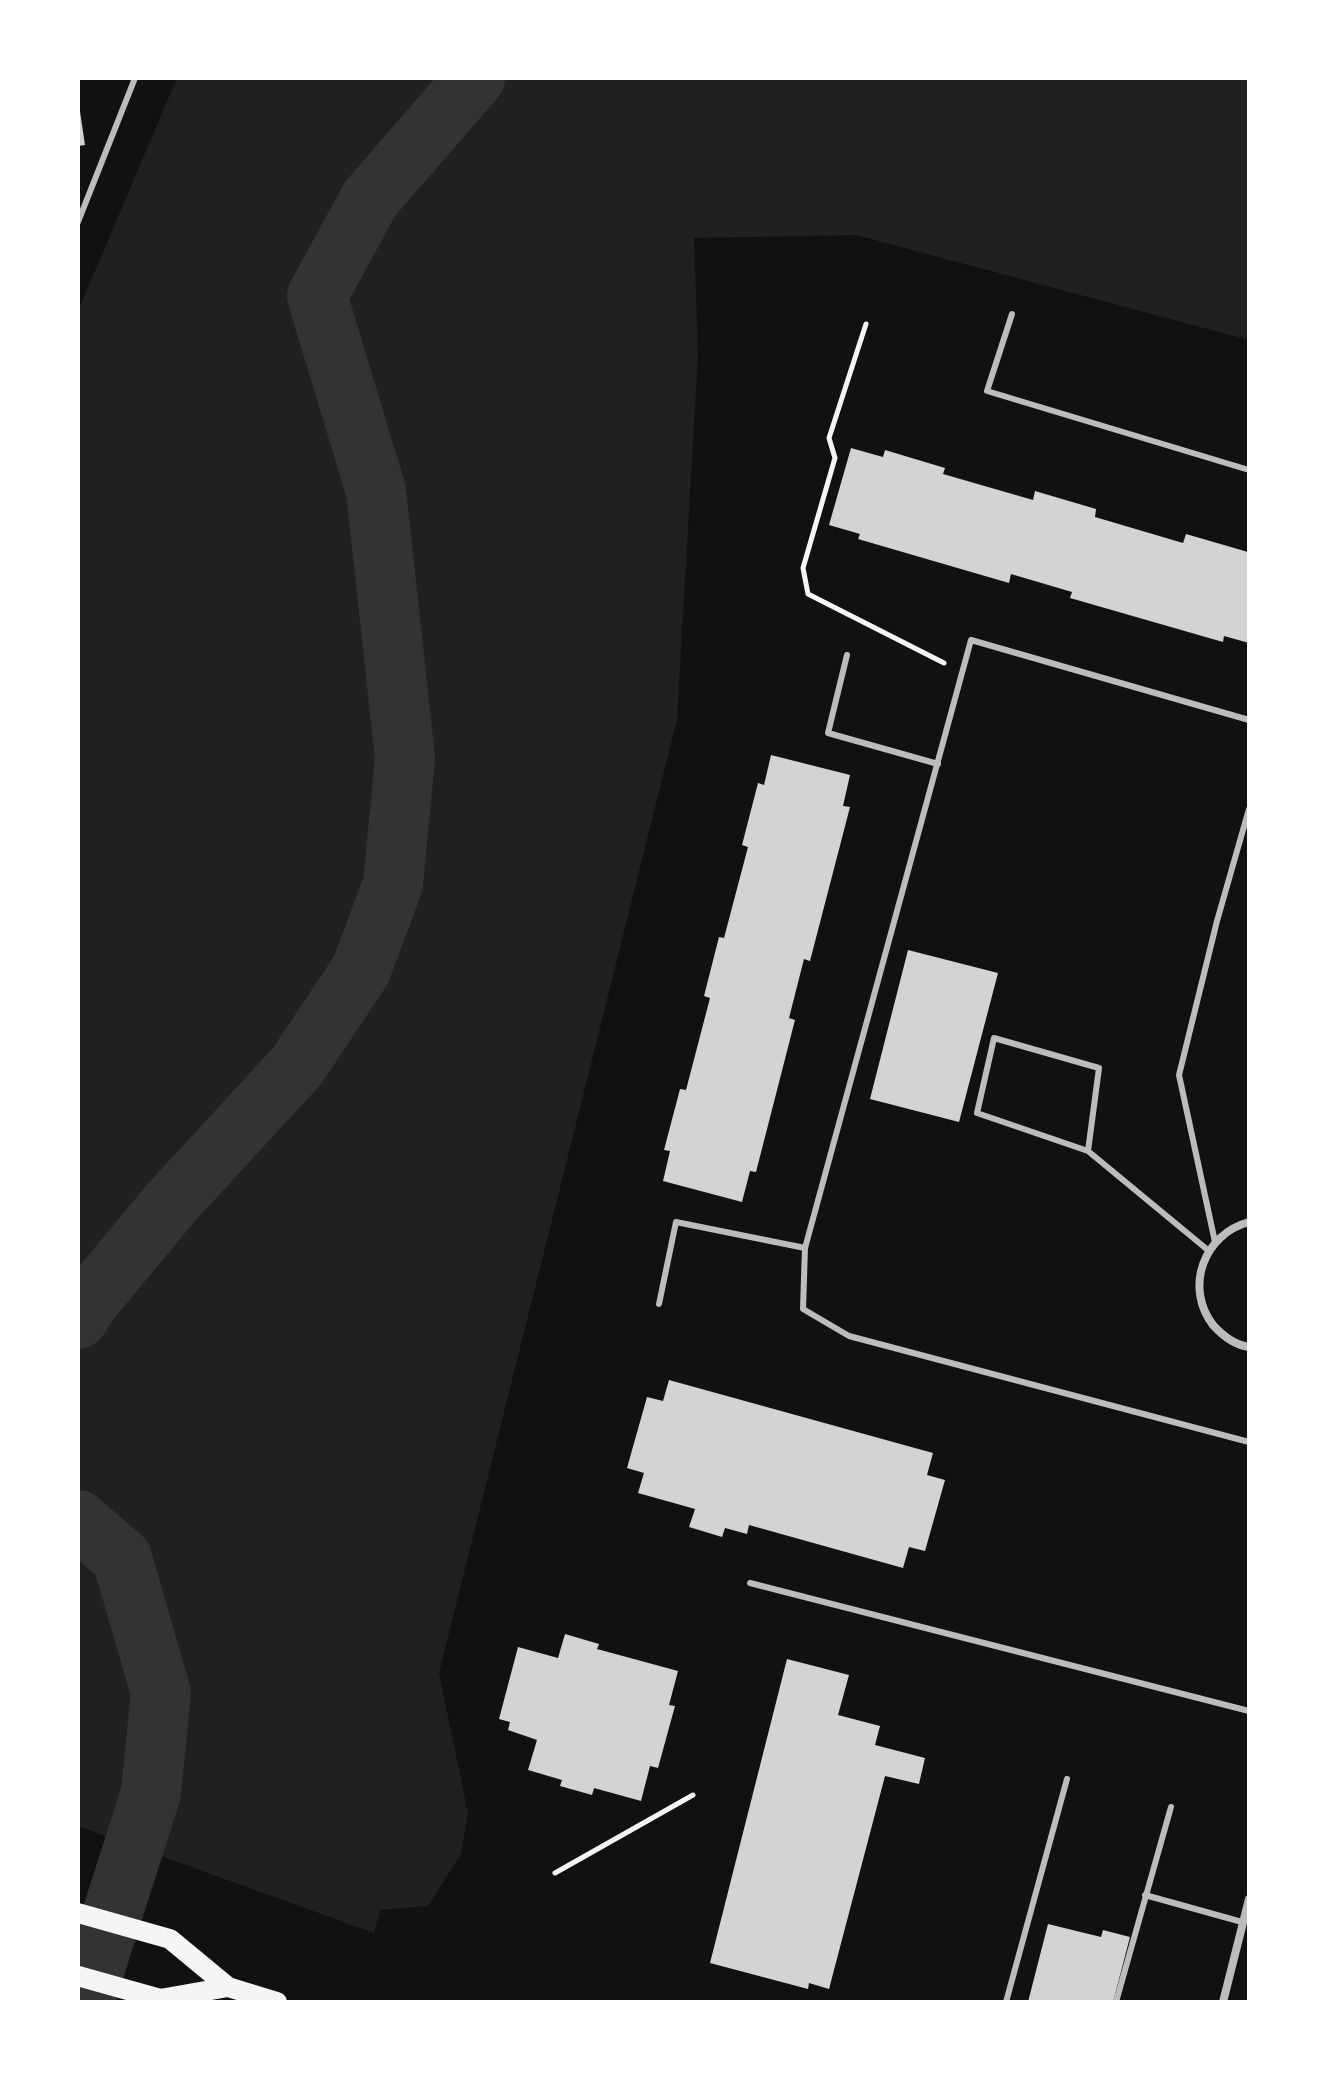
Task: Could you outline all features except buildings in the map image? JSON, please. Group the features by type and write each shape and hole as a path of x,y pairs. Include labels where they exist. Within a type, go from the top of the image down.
{"main road":[{"path":"78,1913 170,1939 228,1987 277,2002"},
{"path":"78,1976 160,1999 228,1987"}],"street":[{"path":"1249,1222 1234,1226 1215,1242 1202,1264 1198,1289 1205,1314 1221,1334 1249,1347"},
{"path":"1223,2002 1249,1899"}],"lane":[{"path":"78,222 135,78"},
{"path":"1012,314 987,391 1249,470"},
{"path":"1249,720 971,640 805,1248 803,1309 849,1336 1249,1442"},
{"path":"847,655 828,733 938,764"},
{"path":"1215,1242 1179,1075 1217,921 1249,809"},
{"path":"1088,1151 1099,1068 994,1038 977,1113 1088,1151 1209,1251"},
{"path":"659,1304 676,1222 805,1248"},
{"path":"750,1583 1249,1711"},
{"path":"1006,2002 1067,1779"},
{"path":"1116,2002 1171,1807"},
{"path":"1145,1895 1242,1922"}],"path":[{"path":"866,324 829,438 835,458 803,568 808,594 962,674"},
{"path":"555,1873 693,1795"}],"shaded area":[{"path":"177,78 1249,78 1249,340 856,235 694,238 698,355 677,719 439,1673 468,1813 461,1854 428,1906 380,1910 374,1933 78,1826 78,311"}],"waterway":[{"path":"78,1319 170,1204 297,1066 361,970 393,884 405,758 376,491 317,296 370,199 475,78"},
{"path":"78,1520 122,1558 161,1693 151,1793 84,2002"}]}
